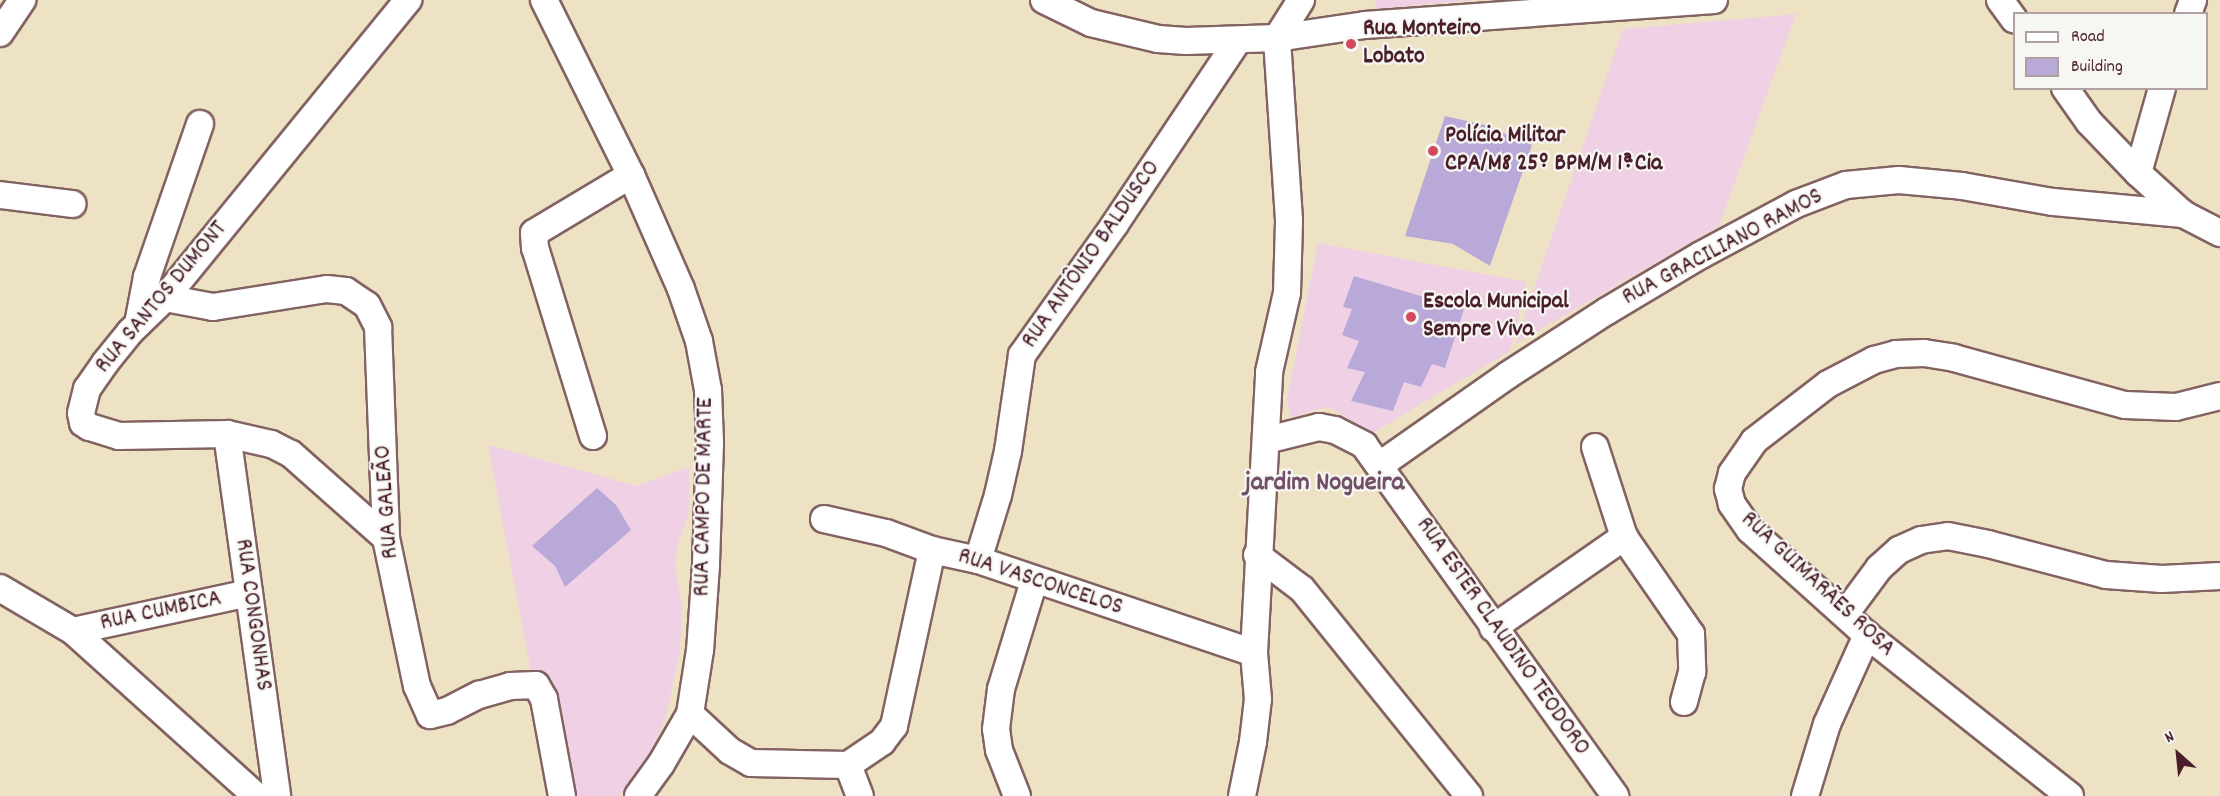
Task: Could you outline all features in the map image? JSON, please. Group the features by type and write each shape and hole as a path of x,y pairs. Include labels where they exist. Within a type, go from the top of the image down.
{"street":[{"path":"0,33 22,0"},
{"name":"RUA SANTOS DUMONT","path":"386,538 291,454 261,441 227,434 119,436 99,432 83,423 81,413 87,389 105,363 138,324 165,298 408,0"},
{"name":"RUA CAMPO DE MARTE","path":"544,0 631,175 684,299 699,341 708,390 710,443 706,565 700,650 690,714 661,764 638,796"},
{"path":"1044,0 1091,23 1158,39 1238,40 1277,38 1365,26 1714,0"},
{"path":"1242,796 1253,742 1258,699 1254,653 1257,555 1267,440 1269,372 1287,293 1289,220 1277,38 1301,0"},
{"path":"2001,0 2013,18"},
{"name":"RUA ANTÔNIO BALDUSCO","path":"978,560 1008,451 1022,355 1115,224 1238,40"},
{"path":"2066,90 2089,122 2182,214 2220,233"},
{"path":"2138,173 2161,90"},
{"path":"138,324 147,277 200,124"},
{"path":"593,436 535,248 534,233 545,224 631,175"},
{"name":"RUA GRACILIANO RAMOS","path":"1380,465 1508,375 1607,310 1701,255 1796,204 1846,184 1910,181 1962,186 2053,202 2182,214"},
{"path":"0,195 72,204"},
{"name":"RUA GALEÃO","path":"165,298 213,307 327,289 346,291 367,305 378,327 386,538 417,686 430,716 447,711 479,695 510,686 536,685 544,699 562,796"},
{"name":"RUA GUIMARÃES ROSA","path":"2070,796 2041,786 1750,530 1738,515 1728,489 1732,473 1754,441 1828,384 1874,360 1896,354 1924,352 1954,358 2125,405 2176,407 2220,396"},
{"name":"RUA ESTER CLAUDINO TEODORO","path":"1267,440 1319,427 1335,430 1364,445 1615,796"},
{"name":"RUA CONGONHAS","path":"227,434 277,796"},
{"path":"1595,447 1624,537 1691,634 1692,672 1684,702"},
{"name":"RUA VASCONCELOS","path":"824,519 885,533 932,550 978,560 1254,653"},
{"path":"1845,614 1879,568 1899,550 1921,540 1948,536 1988,544 2106,575 2162,579 2220,576"},
{"path":"1493,627 1624,537"},
{"path":"690,714 730,751 751,763 848,765 882,742 894,726 932,550"},
{"path":"1257,555 1302,589 1469,796"},
{"path":"1017,796 999,750 996,729 1001,689 1035,581"},
{"path":"0,588 73,631 256,796"},
{"name":"RUA CUMBICA","path":"73,631 249,593"},
{"path":"1804,796 1827,724 1867,635"},
{"path":"848,765 860,796"}],"shaded area":[{"path":"1375,0 1474,0 1376,9"},
{"path":"1796,14 1719,226 1515,344 1623,29"},
{"name":"Escola Municipal Sempre Viva","path":"1318,243 1527,282 1510,351 1374,432 1365,430 1328,406 1290,418 1287,400"},
{"path":"488,445 637,486 689,467 689,513 677,546 675,568 682,605 680,651 666,717 638,778 619,796 578,796 555,693 549,683 531,672"}],"building":[{"path":"1445,116 1485,125 1532,145 1490,266 1453,244 1405,236"},
{"path":"1354,276 1464,309 1445,368 1432,364 1421,387 1404,382 1393,411 1351,401 1365,372 1347,368 1359,341 1342,335 1352,309 1343,307"},
{"path":"597,488 616,505 631,530 565,587 555,566 532,546"}],"place":[{"name":"Rua Monteiro Lobato","path":"1351,44"},
{"name":"Polícia Militar CPA/M8 25º BPM/M 1ªCia","path":"1433,151"},
{"name":"Escola Municipal Sempre Viva","path":"1411,317"}],"district":[{"name":"jardim Nogueira","path":"1324,484"}]}
